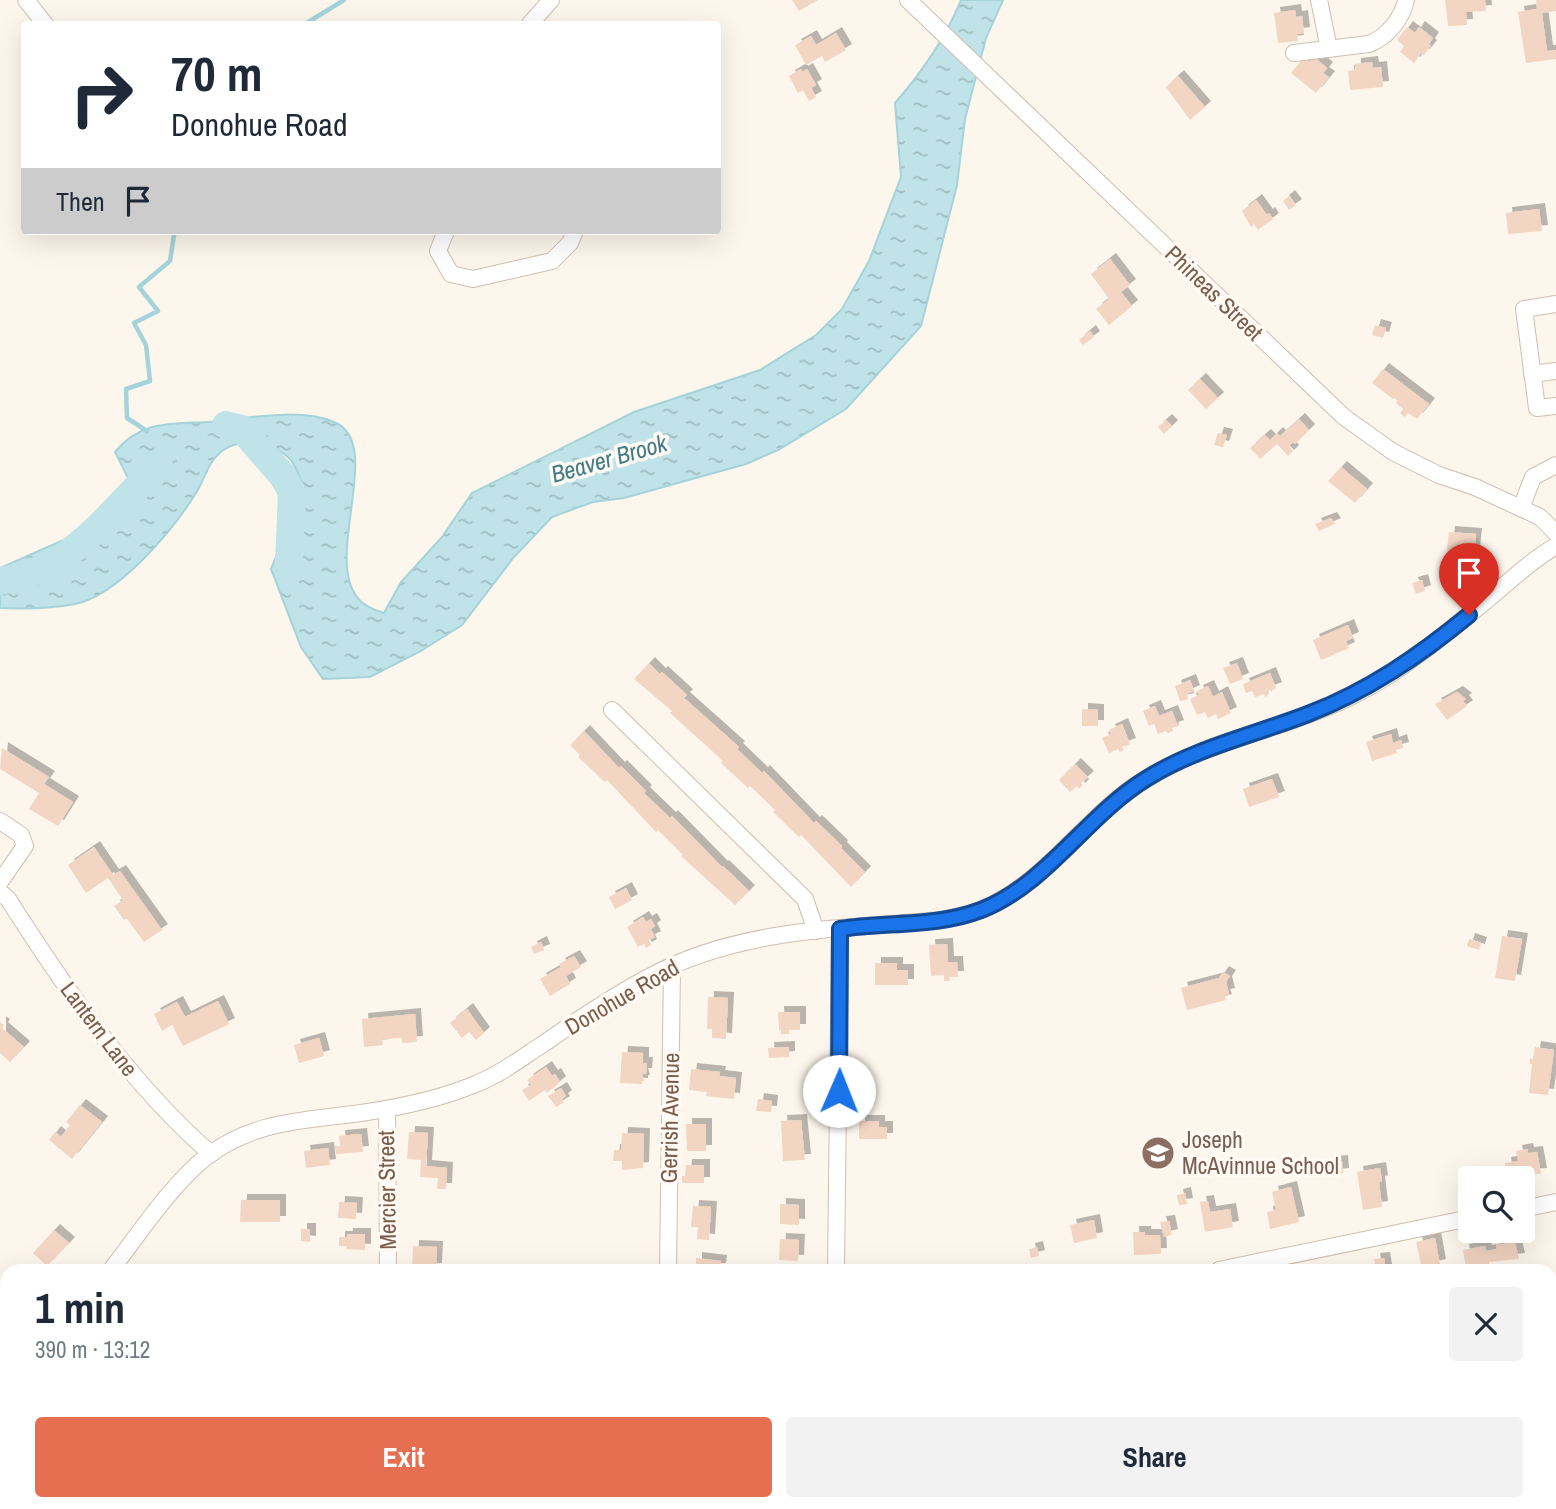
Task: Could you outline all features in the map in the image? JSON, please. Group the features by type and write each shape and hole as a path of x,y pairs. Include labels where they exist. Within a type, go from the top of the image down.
{"street":[{"path":"26,0 43,21"},
{"path":"533,21 551,0"},
{"path":"1319,0 1329,48"},
{"path":"1294,53 1369,44 1378,40 1400,17 1406,0"},
{"name":"Phineas Street","path":"912,4 1344,417 1393,452 1439,475 1540,517 1556,533"},
{"path":"444,235 438,251 452,274 473,279 552,261 570,243 573,235"},
{"path":"1556,304 1524,309 1537,408 1556,406"},
{"path":"1532,374 1556,372"},
{"path":"1521,508 1533,477 1556,465"},
{"name":"Donohue Road","path":"116,1264 172,1193 211,1154 262,1128 387,1109 445,1096 481,1082 520,1060 625,990 672,965 726,945 760,937 942,920 995,904 1023,885 1112,803 1148,777 1193,756 1305,716 1368,687 1450,630 1524,568 1556,546"},
{"path":"612,710 805,899 816,931"},
{"path":"0,821 22,835 24,846 0,882"},
{"name":"Lantern Lane","path":"0,892 8,899 80,1007 130,1072 160,1106 211,1154"},
{"path":"836,1264 840,929"},
{"name":"Gerrish Avenue","path":"668,1264 672,965"},
{"name":"Mercier Street","path":"387,1109 388,1264"},
{"path":"1535,1206 1556,1202"},
{"path":"1248,1264 1458,1220"}],"water":[{"path":"961,0 1003,0 986,38 965,119 957,185 921,326 846,409 778,450 746,464 624,498 593,502 552,517 514,557 462,625 421,651 370,677 323,679 301,647 271,569 305,487 290,459 276,449 258,444 240,444 219,453 174,525 127,575 109,588 75,604 0,608 0,568 77,534 111,526 128,509 133,488 115,452 135,435 145,429 168,424 305,415 334,422 348,434 354,452 355,475 347,555 349,578 359,600 384,613 401,582 442,537 472,493 634,412 760,370 816,335 842,309 869,261 901,177 895,103 932,55"}],"building":[{"path":"792,0 818,0 799,11"},
{"path":"1445,0 1485,0 1486,11 1466,12 1467,25 1448,26"},
{"path":"1536,0 1556,0 1556,11 1542,13 1547,51 1556,50 1556,59 1526,63 1518,12 1537,9"},
{"path":"1295,10 1296,17 1302,16 1304,33 1297,34 1298,41 1278,43 1274,13"},
{"path":"1407,27 1415,33 1419,27 1433,38 1429,44 1431,46 1424,55 1421,53 1414,63 1400,52 1404,46 1397,40"},
{"path":"836,33 846,50 825,62 822,56 806,65 795,45 811,36 816,45"},
{"path":"1304,57 1310,62 1314,57 1327,68 1323,73 1329,77 1316,93 1291,73"},
{"path":"1372,62 1373,68 1381,67 1383,87 1350,90 1348,71 1355,70 1355,64"},
{"path":"801,69 802,72 807,69 816,85 811,88 816,97 809,101 803,90 798,93 789,76"},
{"path":"1178,76 1205,107 1190,120 1166,87"},
{"path":"1289,196 1296,205 1289,210 1283,201"},
{"path":"1256,200 1273,219 1258,230 1254,224 1251,227 1242,211"},
{"path":"1539,209 1542,231 1508,234 1506,213"},
{"path":"1110,259 1130,285 1121,292 1132,306 1109,325 1096,309 1109,299 1091,274"},
{"path":"1375,325 1386,328 1383,338 1372,335"},
{"path":"1090,331 1094,337 1083,345 1079,340"},
{"path":"1383,369 1429,404 1417,419 1408,413 1405,417 1400,413 1403,409 1396,403 1398,401 1372,383"},
{"path":"1200,379 1218,398 1206,409 1188,390"},
{"path":"1299,419 1309,430 1295,444 1293,442 1289,446 1293,451 1288,456 1277,444 1260,459 1250,448 1265,435 1270,440 1277,433 1280,436"},
{"path":"1166,420 1172,426 1164,434 1158,427"},
{"path":"1218,433 1227,435 1223,447 1214,445"},
{"path":"1341,467 1367,489 1355,503 1328,481"},
{"path":"1331,518 1335,524 1319,531 1315,524"},
{"path":"1449,532 1476,534 1474,553 1447,550"},
{"path":"1422,580 1425,591 1416,594 1412,583"},
{"path":"1348,625 1353,638 1346,641 1349,648 1321,660 1313,640"},
{"path":"649,663 687,695 684,698 739,747 737,749 762,773 764,771 814,823 816,821 842,846 865,872 851,887 801,835 799,837 773,812 775,810 750,786 748,788 721,763 723,761 670,713 672,711 634,679"},
{"path":"1237,663 1243,679 1230,684 1223,668"},
{"path":"1270,673 1276,688 1268,691 1269,694 1255,697 1252,691 1246,693 1243,684"},
{"path":"1190,680 1194,691 1187,694 1188,699 1180,701 1175,686"},
{"path":"1208,686 1213,697 1222,692 1231,713 1218,719 1216,714 1208,718 1205,712 1197,715 1190,699 1199,695 1197,691"},
{"path":"1457,692 1466,699 1463,701 1467,706 1447,720 1435,704"},
{"path":"1155,706 1159,716 1172,711 1178,726 1172,728 1173,731 1158,734 1154,724 1149,726 1143,711"},
{"path":"1082,709 1098,710 1098,726 1082,726"},
{"path":"1122,724 1130,744 1122,747 1124,750 1120,752 1118,749 1109,753 1102,738 1111,734 1109,730"},
{"path":"584,731 619,768 621,766 646,791 644,793 670,818 672,816 749,891 735,905 681,856 683,855 658,830 656,832 607,780 605,782 578,757 580,755 570,745"},
{"path":"1391,734 1393,743 1401,740 1403,748 1396,750 1397,753 1372,761 1366,742"},
{"path":"2,748 49,777 44,784 73,802 58,826 29,809 39,793 0,769"},
{"path":"1075,764 1088,777 1079,789 1077,786 1070,792 1059,780"},
{"path":"1272,779 1279,797 1249,807 1243,789"},
{"path":"94,847 113,875 120,871 162,930 144,942 114,906 123,900 108,878 86,893 68,865"},
{"path":"626,888 632,900 615,909 609,897"},
{"path":"643,917 646,922 651,919 655,926 651,929 655,937 649,940 651,945 646,948 644,944 638,947 627,927"},
{"path":"1502,936 1522,939 1515,981 1495,978"},
{"path":"1469,939 1481,943 1479,950 1467,946"},
{"path":"541,942 544,950 534,954 531,947"},
{"path":"947,944 948,962 957,962 958,977 949,977 950,981 944,981 944,975 931,976 929,945"},
{"path":"574,956 581,967 566,976 570,984 550,996 540,979"},
{"path":"875,963 897,963 897,970 908,970 908,985 875,985"},
{"path":"1223,972 1230,976 1226,982 1229,994 1224,995 1226,1000 1187,1010 1181,988 1219,978"},
{"path":"708,997 728,998 726,1039 712,1038 712,1029 707,1029"},
{"path":"218,1001 229,1024 183,1046 172,1025 162,1031 154,1014 177,1002 185,1017"},
{"path":"467,1009 484,1033 476,1040 469,1032 462,1038 450,1023"},
{"path":"778,1012 800,1012 800,1030 789,1030 789,1034 781,1034"},
{"path":"415,1014 417,1042 402,1043 402,1038 382,1039 383,1045 364,1047 362,1019"},
{"path":"0,1022 4,1025 2,1028 24,1047 10,1062 0,1053"},
{"path":"319,1038 324,1056 299,1063 294,1045"},
{"path":"789,1047 789,1057 769,1058 768,1048"},
{"path":"1535,1047 1554,1050 1548,1095 1529,1093 1532,1064 1530,1058 1533,1059"},
{"path":"622,1052 643,1053 643,1063 647,1063 646,1074 642,1074 642,1084 620,1083"},
{"path":"546,1067 560,1082 547,1093 545,1090 529,1101 522,1090 531,1085 527,1080"},
{"path":"691,1069 720,1072 719,1076 736,1078 734,1099 706,1096 707,1092 689,1090"},
{"path":"561,1088 566,1096 562,1099 564,1102 556,1107 548,1096"},
{"path":"758,1099 772,1101 771,1112 756,1111"},
{"path":"80,1105 102,1122 72,1159 49,1140 55,1132 61,1137 70,1125 66,1122"},
{"path":"801,1120 805,1160 783,1161 781,1121"},
{"path":"859,1121 879,1121 879,1127 887,1127 887,1139 859,1139"},
{"path":"686,1124 706,1124 706,1151 687,1151"},
{"path":"409,1132 428,1133 426,1166 447,1168 446,1189 437,1189 438,1178 420,1177 421,1160 407,1159"},
{"path":"622,1133 644,1134 643,1168 622,1170 622,1161 613,1161 614,1150 621,1150"},
{"path":"361,1134 363,1152 336,1154 335,1146 340,1146 339,1136"},
{"path":"328,1148 330,1165 306,1168 304,1151"},
{"path":"1527,1149 1528,1153 1537,1152 1541,1174 1535,1174 1535,1166 1505,1166 1505,1163 1518,1161 1516,1151"},
{"path":"1342,1161 1343,1174 1333,1175 1332,1162"},
{"path":"686,1165 704,1165 704,1183 682,1183"},
{"path":"1380,1168 1382,1207 1363,1210 1357,1172"},
{"path":"1291,1187 1299,1222 1270,1229 1267,1212 1276,1210 1272,1192"},
{"path":"1185,1193 1187,1204 1179,1205 1177,1195"},
{"path":"241,1200 280,1200 280,1222 240,1222"},
{"path":"1208,1201 1210,1212 1230,1209 1233,1227 1205,1232 1200,1202"},
{"path":"339,1202 357,1203 356,1219 338,1218"},
{"path":"780,1204 799,1205 799,1225 780,1224"},
{"path":"693,1206 711,1207 709,1240 697,1239 698,1227 691,1227"},
{"path":"1094,1220 1097,1238 1074,1243 1070,1225"},
{"path":"1169,1221 1172,1235 1164,1237 1160,1222"},
{"path":"301,1229 310,1229 310,1242 301,1241"},
{"path":"54,1230 69,1243 49,1264 45,1264 33,1253"},
{"path":"1133,1232 1160,1235 1161,1254 1134,1255"},
{"path":"347,1234 365,1234 365,1250 339,1246 339,1237 347,1237"},
{"path":"1435,1238 1440,1264 1421,1264 1416,1242"},
{"path":"780,1239 799,1240 798,1261 779,1260"},
{"path":"1515,1243 1519,1259 1489,1264 1465,1264 1463,1250 1485,1246 1486,1251 1497,1249 1496,1245"},
{"path":"413,1246 437,1247 436,1264 412,1264"},
{"path":"1037,1247 1039,1256 1031,1258 1029,1249"},
{"path":"696,1258 721,1261 721,1264 696,1264"},
{"path":"1384,1258 1385,1264 1375,1264 1374,1259"}],"waterway":[{"path":"310,21 344,0"},
{"path":"147,431 127,418 126,389 150,381 146,345 134,323 158,311 139,287 170,261 174,235"},
{"name":"Beaver Brook","path":"226,425 242,429 282,475 292,492 289,564"},
{"name":"Beaver Brook","path":"0,581 26,575 69,552 106,520 159,466"}],"place":[{"name":"Joseph McAvinnue School","path":"1158,1153"}],"route":[{"path":"839,1091 840,929 942,920 995,904 1036,875 1112,803 1148,777 1193,756 1305,716 1360,692 1412,658 1469,615"}]}
